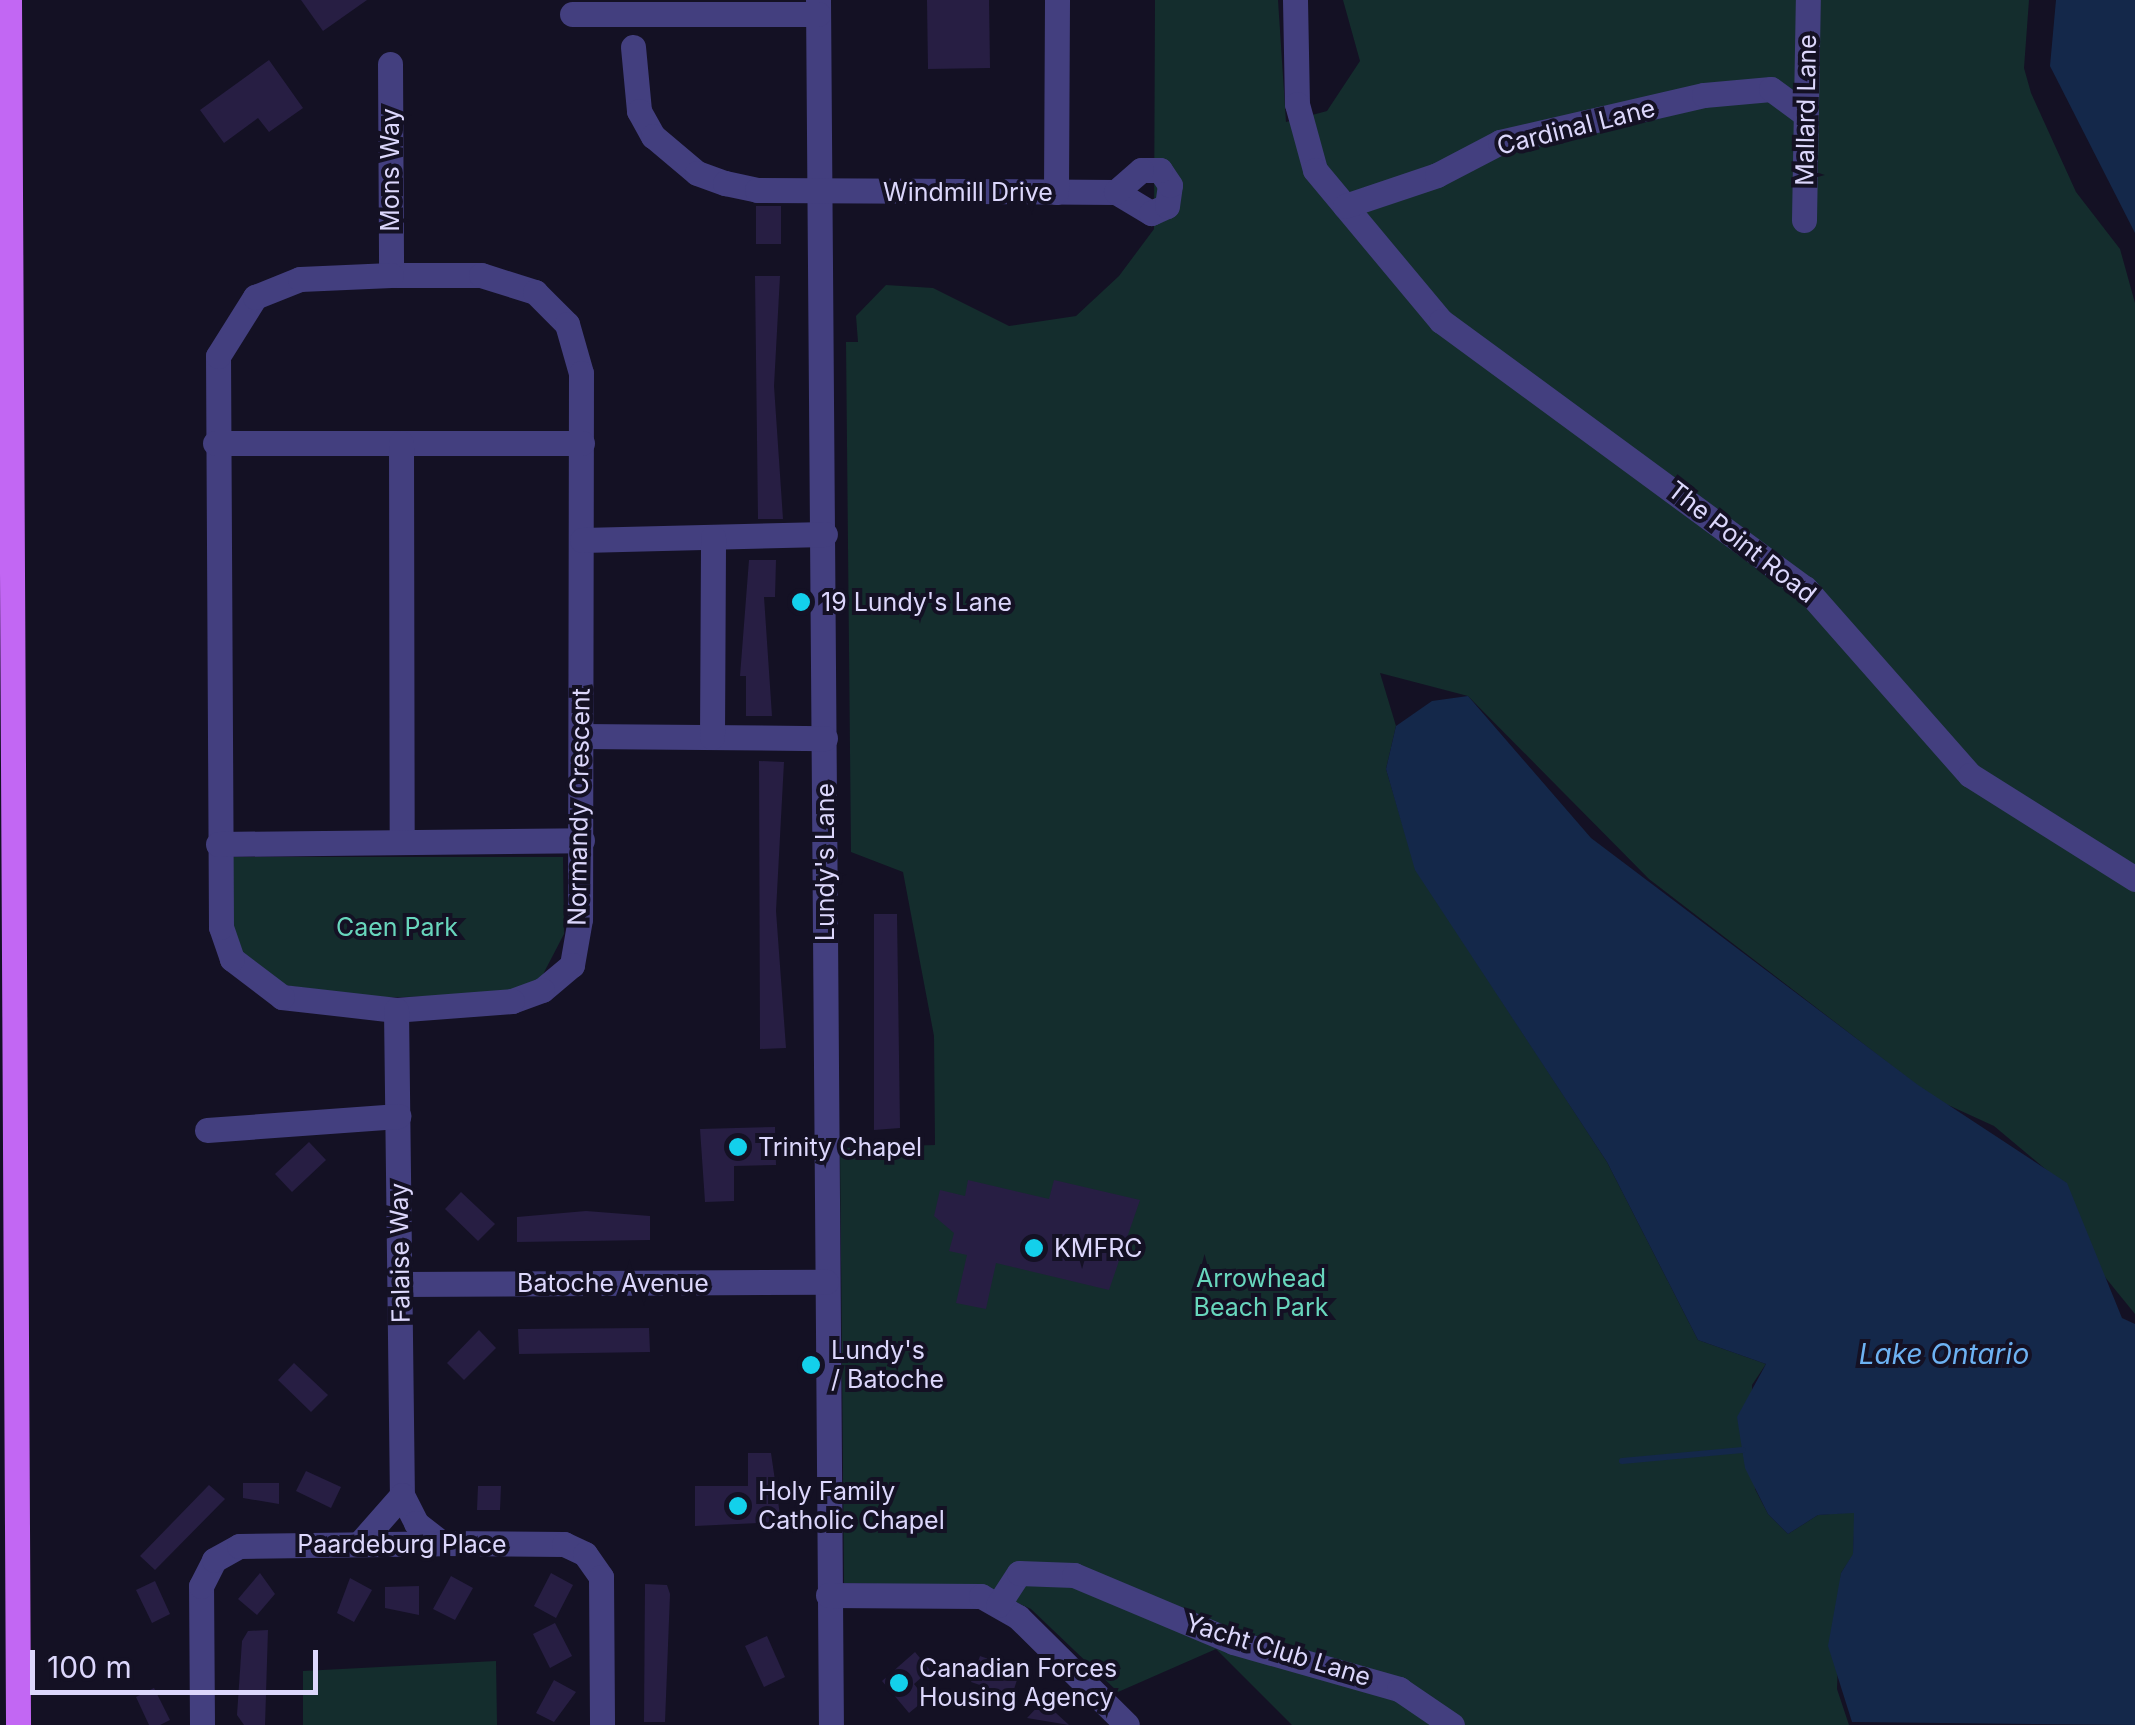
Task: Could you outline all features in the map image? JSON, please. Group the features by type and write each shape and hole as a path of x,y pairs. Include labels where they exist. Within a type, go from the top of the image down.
{"main road":[{"path":"10,0 7,1265 18,1725"}],"street":[{"path":"1056,192 1057,0"},
{"name":"The Point Road","path":"1295,0 1301,137 1344,206 1442,321 1482,356 1636,458 1805,588 1970,775 2135,880"},
{"name":"Mallard Lane","path":"1804,220 1808,0"},
{"path":"572,14 818,7"},
{"name":"Lundy's Lane","path":"818,7 826,534 826,1282 831,1725"},
{"name":"Windmill Drive","path":"632,46 639,112 673,156 697,173 757,190 1116,192"},
{"path":"1758,89 1805,47"},
{"name":"Mons Way","path":"390,64 390,275"},
{"path":"1758,89 1786,94 1805,114"},
{"name":"Cardinal Lane","path":"1344,206 1438,174 1500,142 1758,89"},
{"name":"Normandy Crescent","path":"481,275 536,292 567,324 581,374 582,443 582,840 572,965 542,990 512,1001 396,1010 282,997 232,959 222,926 215,443 218,356 255,297 300,279 481,275"},
{"path":"215,443 582,443"},
{"path":"401,443 402,842"},
{"path":"582,540 826,534"},
{"path":"712,737 713,536"},
{"path":"581,736 825,738"},
{"path":"218,844 582,840"},
{"name":"Falaise Way","path":"396,1010 402,1496"},
{"path":"208,1130 398,1116"},
{"name":"Batoche Avenue","path":"400,1284 826,1282"},
{"path":"360,1544 402,1496 416,1523 442,1543"},
{"name":"Paardeburg Place","path":"202,1725 201,1586 214,1560 240,1546 442,1543 564,1544 585,1554 600,1577 602,1725"},
{"name":"Yacht Club Lane","path":"998,1605 1019,1573 1055,1570 1233,1642 1368,1676 1452,1725"},
{"path":"828,1595 981,1596 998,1605 1127,1725"}],"green space":[{"name":"Arrowhead Beach Park","path":"1155,0 1278,0 1286,122 1327,111 1360,61 1343,0 2029,0 2024,68 2031,93 2076,192 2120,249 2135,303 2135,1314 2096,1266 2062,1183 1994,1126 1935,1099 1649,879 1468,696 1380,673 1396,726 1386,769 1416,870 1607,1162 1698,1340 1766,1364 1752,1385 1755,1489 1768,1514 1788,1534 1818,1515 1855,1512 1853,1555 1841,1573 1837,1689 1849,1725 1292,1725 1216,1649 1118,1692 1031,1609 982,1587 844,1583 840,1148 935,1145 934,1036 903,872 851,852 846,342 858,342 856,316 886,285 933,288 1009,326 1076,316 1119,276 1154,229"},
{"name":"Caen Park","path":"231,857 563,857 564,934 538,984 513,994 369,998 258,981 231,936"},
{"path":"496,1661 497,1725 303,1725 303,1671"}],"water":[{"path":"2056,0 2135,0 2135,233 2050,66"},
{"name":"Lake Ontario","path":"1468,696 1591,838 1918,1085 2067,1183 2122,1318 2135,1324 2135,1725 1852,1722 1828,1646 1841,1573 1853,1554 1854,1513 1818,1515 1788,1534 1768,1514 1745,1468 1737,1417 1766,1364 1698,1340 1607,1162 1415,870 1386,769 1396,726 1432,701"}],"building":[{"path":"301,0 367,0 323,31"},
{"path":"927,0 989,0 990,68 928,69"},
{"path":"269,60 303,108 269,132 258,118 224,143 200,110"},
{"path":"756,206 781,206 781,244 756,244"},
{"path":"755,276 780,276 774,386 783,519 758,519"},
{"path":"749,560 776,560 775,597 764,597 772,716 746,716 746,676 740,676"},
{"path":"759,761 784,762 776,911 786,1048 760,1049"},
{"path":"874,914 897,914 900,1128 874,1130"},
{"name":"Trinity Chapel","path":"775,1127 776,1165 734,1166 734,1201 705,1202 700,1129"},
{"path":"309,1142 326,1160 292,1192 275,1174"},
{"name":"KMFRC","path":"968,1180 1049,1199 1054,1180 1140,1200 1109,1290 996,1263 986,1309 956,1303 967,1255 949,1251 954,1233 934,1216 940,1190 965,1196"},
{"path":"461,1192 495,1224 478,1241 445,1209"},
{"path":"586,1211 650,1216 650,1240 517,1242 517,1217"},
{"path":"649,1328 650,1352 519,1354 518,1329"},
{"path":"479,1330 496,1348 464,1380 447,1363"},
{"path":"294,1363 328,1395 311,1412 278,1380"},
{"name":"Holy Family Catholic Chapel","path":"748,1453 771,1453 781,1522 695,1526 695,1486 748,1486"},
{"path":"306,1471 341,1487 331,1508 296,1491"},
{"path":"243,1483 279,1483 279,1504 243,1498"},
{"path":"209,1485 225,1499 155,1570 140,1556"},
{"path":"478,1486 501,1486 500,1510 477,1510"},
{"path":"260,1573 275,1594 257,1615 238,1599"},
{"path":"551,1573 573,1585 556,1618 534,1606"},
{"path":"451,1576 473,1588 455,1620 433,1609"},
{"path":"350,1578 372,1590 354,1622 337,1613"},
{"path":"155,1581 170,1614 152,1623 136,1590"},
{"path":"645,1584 667,1585 670,1594 665,1722 644,1722"},
{"path":"419,1586 419,1615 385,1608 385,1587"},
{"path":"555,1623 572,1656 550,1668 533,1634"},
{"path":"268,1630 265,1725 244,1725 237,1715 242,1641 248,1631"},
{"path":"767,1636 785,1677 764,1687 745,1646"},
{"name":"Canadian Forces Housing Agency","path":"915,1652 930,1670 914,1684 926,1699 909,1713 882,1681"},
{"path":"980,1656 1020,1670 1012,1696 971,1682"},
{"path":"554,1680 576,1692 554,1722 536,1713"},
{"path":"154,1688 170,1720 160,1725 149,1725 136,1697"},
{"path":"1043,1701 1069,1725 1027,1718"}],"waterway":[{"path":"1622,1461 1742,1450"}],"place":[{"name":"19 Lundy's Lane","path":"801,602"},
{"name":"Trinity Chapel","path":"738,1147"},
{"name":"KMFRC","path":"1034,1248"},
{"name":"Lundy's / Batoche","path":"811,1365"},
{"name":"Holy Family Catholic Chapel","path":"738,1506"},
{"name":"Canadian Forces Housing Agency","path":"899,1683"}]}
